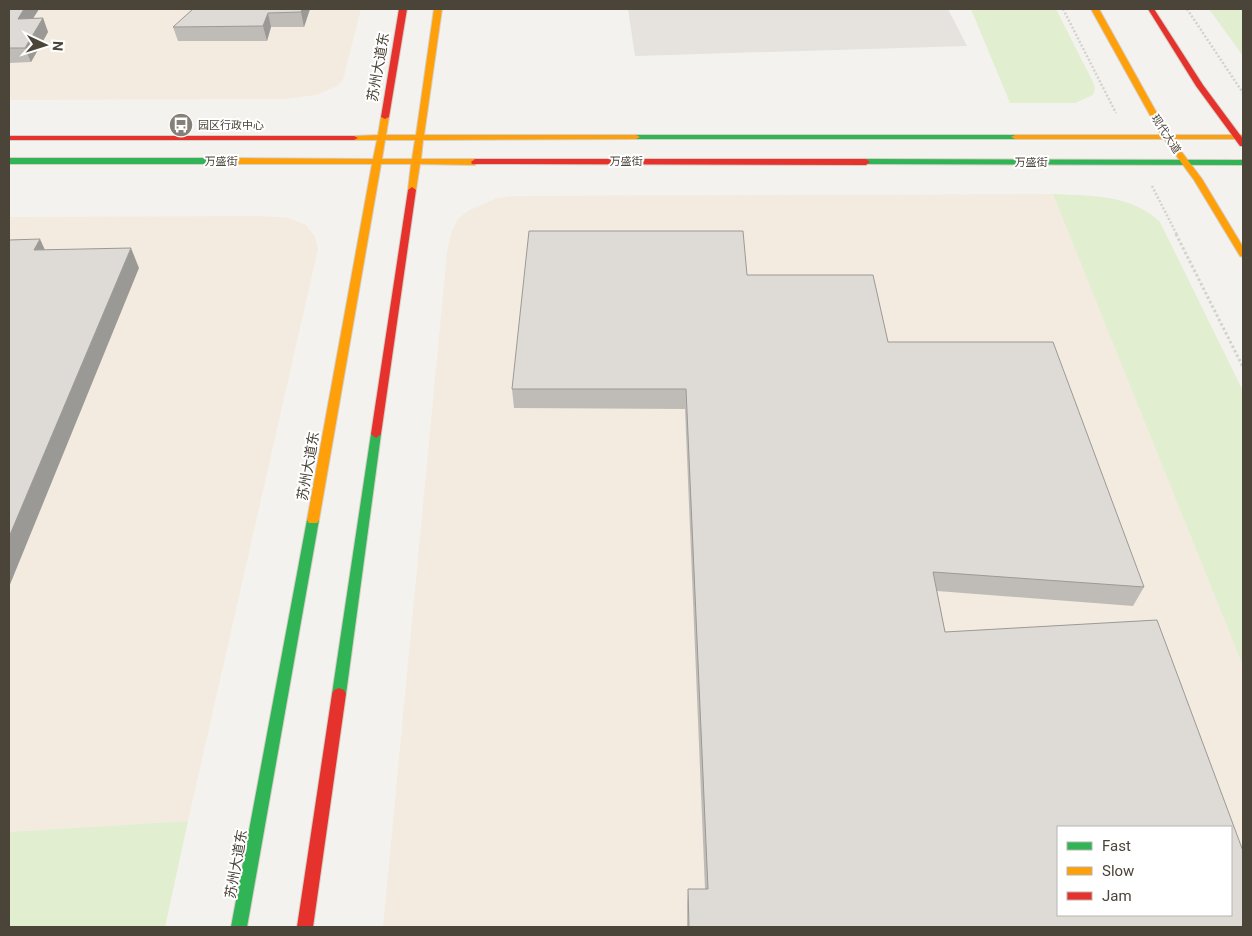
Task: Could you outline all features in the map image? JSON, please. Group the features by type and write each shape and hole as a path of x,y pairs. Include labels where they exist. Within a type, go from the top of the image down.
{"main road":[{"name":"苏州大道东","path":"239,927 378,162 403,9"},
{"path":"305,927 414,160 438,9"},
{"name":"现代大道","path":"1095,9 1167,138 1198,179 1243,254"},
{"path":"1151,9 1200,86 1242,140"},
{"name":"万盛街","path":"9,138 1167,138 1242,140"},
{"name":"万盛街","path":"9,161 378,162 414,160 1243,163"}],"path":[{"path":"1187,9 1243,93"}],"shaded area":[{"path":"9,9 361,9 343,80 337,86 316,95 285,99 9,100"},
{"path":"628,9 948,9 967,46 635,56"},
{"path":"1053,194 1243,666 1243,927 383,927 447,252 451,233 458,219 468,211 497,198 515,196"},
{"path":"262,216 289,218 306,225 315,236 318,249 188,821 9,832 9,217"}],"green space":[{"path":"971,9 1056,9 1093,82 1095,89 1093,95 1075,103 1010,103"},
{"path":"1209,9 1243,9 1243,56"},
{"path":"1053,194 1096,196 1123,201 1136,206 1160,222 1243,391 1243,666"},
{"path":"188,821 165,927 9,927 9,832"}],"building":[{"path":"9,9 24,9 18,19 43,18 25,48 9,48"},
{"path":"193,9 302,9 301,12 268,13 263,26 173,27"},
{"path":"529,231 743,231 747,275 873,275 888,342 1053,342 1144,587 933,572 945,632 1157,620 1243,851 1243,927 689,927 688,889 708,889 686,389 512,389"},
{"path":"40,239 34,250 131,248 9,537 9,240"}],"traffic: fast":[{"path":"636,137 1015,137"},
{"path":"9,161 233,161"},
{"path":"866,162 1243,163"},
{"path":"339,694 376,434"},
{"path":"239,927 313,520"}],"traffic: slow":[{"path":"412,190 438,9"},
{"path":"1095,9 1167,138 1198,179 1243,254"},
{"path":"313,520 385,117"},
{"path":"354,138 636,137"},
{"path":"1015,137 1243,137"},
{"path":"233,161 475,162"}],"traffic: jam":[{"path":"385,117 403,9"},
{"path":"1151,9 1200,86 1243,144"},
{"path":"9,138 354,138"},
{"path":"475,162 866,162"},
{"path":"376,434 412,190"},
{"path":"305,927 339,694"}],"place":[{"name":"园区行政中心","path":"181,125"}]}
